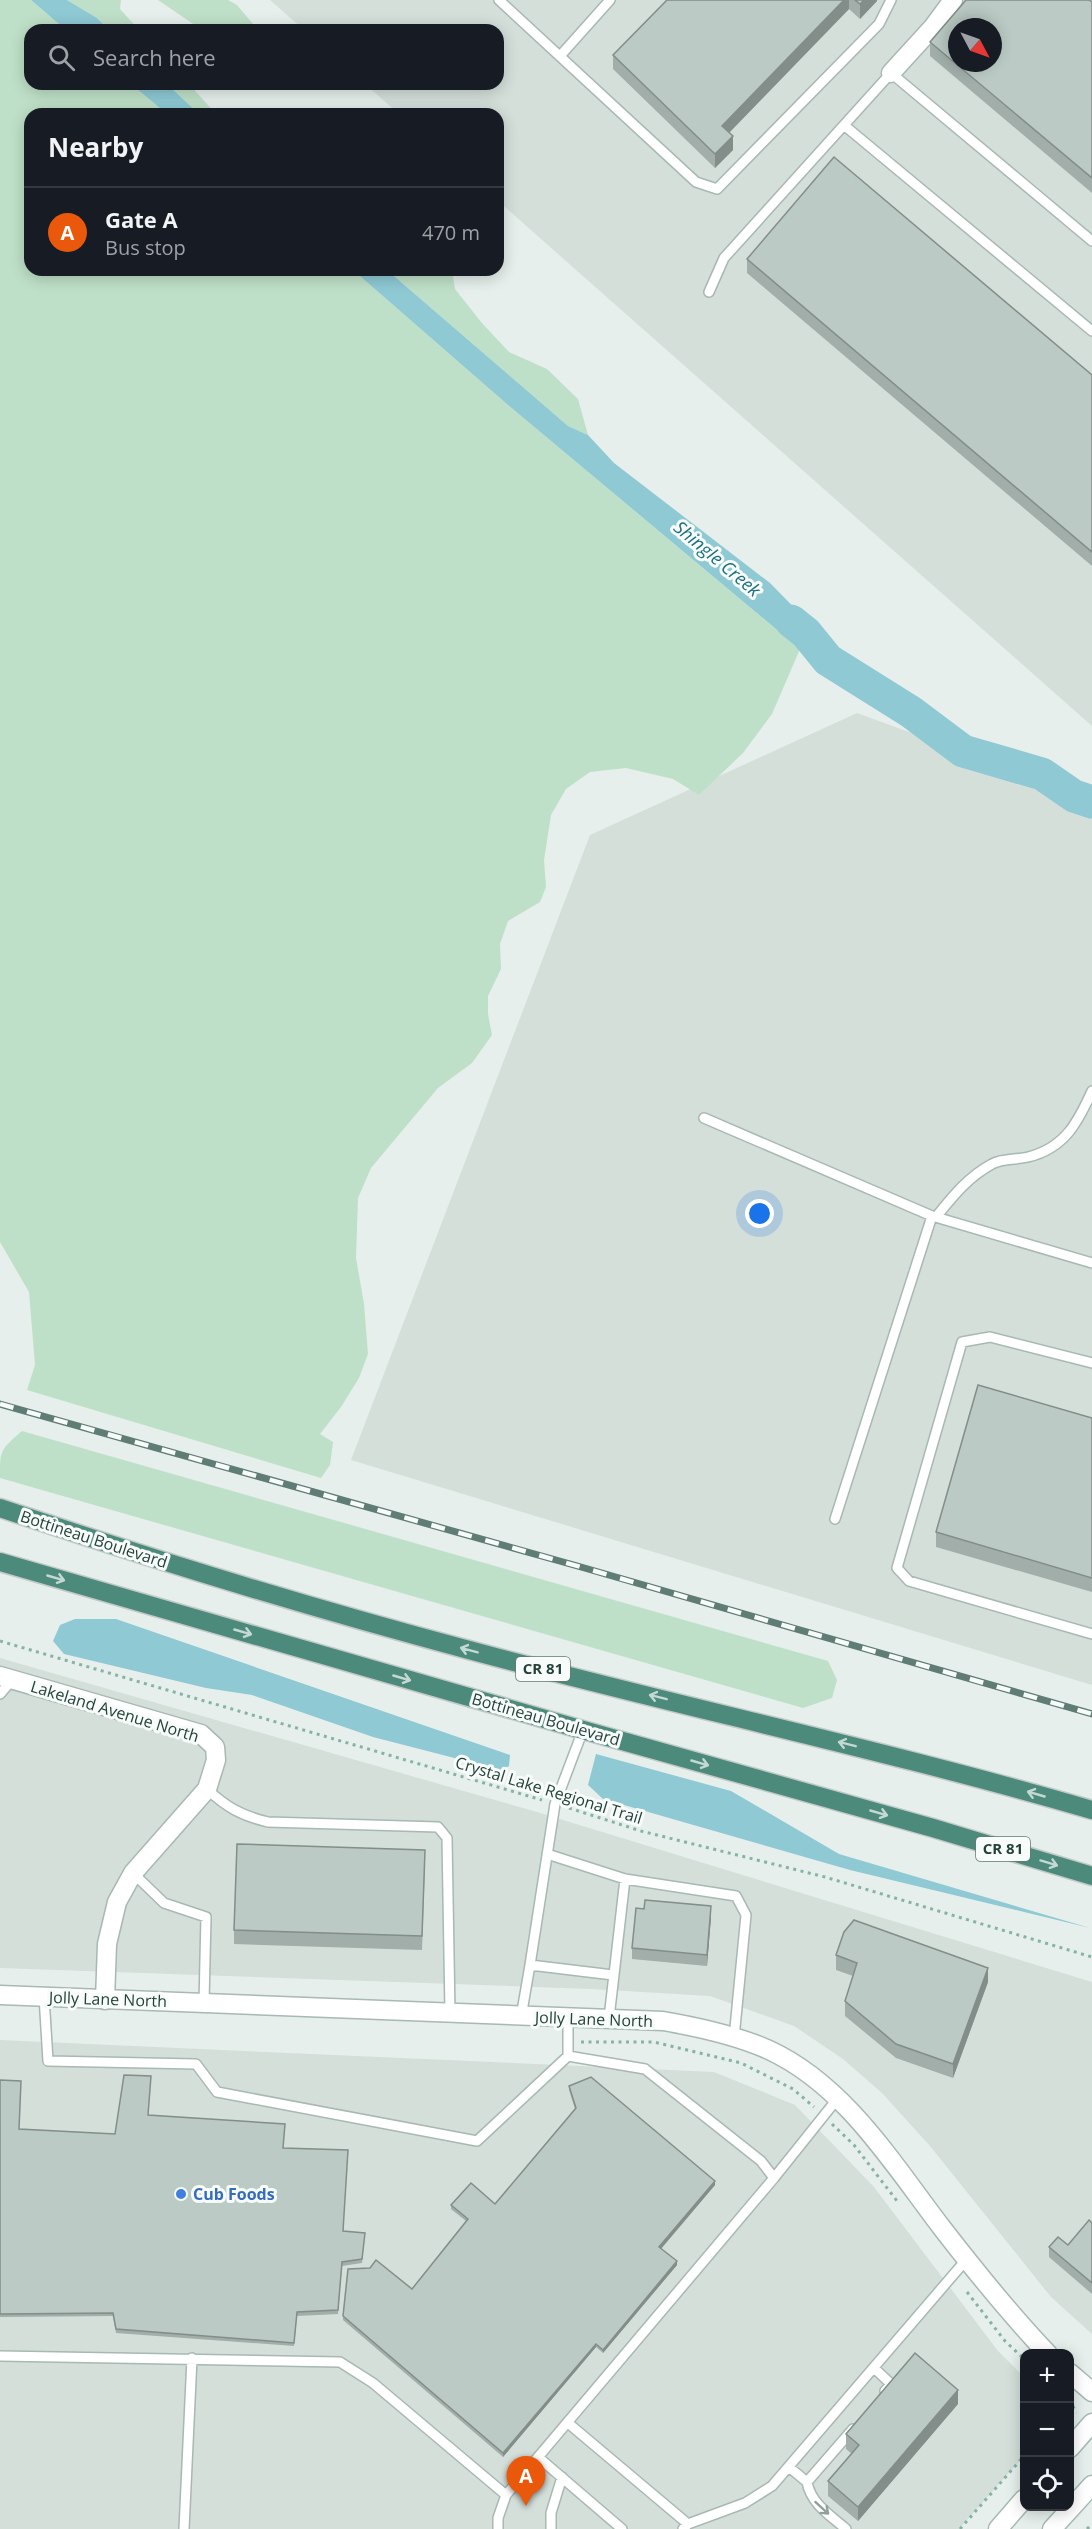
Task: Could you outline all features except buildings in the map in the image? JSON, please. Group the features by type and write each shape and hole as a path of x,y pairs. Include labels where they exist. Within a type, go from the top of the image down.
{"highway":[{"name":"Bottineau Boulevard","path":"0,1508 141,1555 468,1650 966,1773 1092,1810"},
{"name":"Bottineau Boulevard","path":"0,1562 933,1828 1092,1876"}],"street":[{"path":"891,73 933,27 953,0"},
{"name":"Lakeland Avenue North","path":"6,1678 201,1734 214,1747 216,1760 207,1789"},
{"path":"105,2000 107,1944 117,1902 133,1874 207,1789"},
{"name":"Jolly Lane North","path":"0,1995 521,2017 609,2018 699,2027 769,2050 802,2070 838,2098 880,2146 966,2260 1007,2310 1043,2349"},
{"path":"1074,2376 1092,2392"},
{"path":"1074,2443 1092,2423"},
{"path":"1052,2529 1092,2484"},
{"path":"998,2529 1020,2504"}],"lane":[{"path":"499,0 696,182 717,189 879,24 891,0"},
{"path":"560,56 610,0"},
{"path":"709,292 724,258 891,73 1092,241"},
{"path":"845,126 1092,331"},
{"path":"835,1519 934,1216 962,1184 994,1162 1030,1157 1058,1145 1080,1118 1092,1090"},
{"path":"704,1118 934,1216 1092,1263"},
{"path":"1092,1363 990,1337 962,1342 897,1568 909,1581 1092,1634"},
{"path":"0,1694 6,1678"},
{"path":"521,2017 555,1803 583,1730"},
{"path":"207,1789 223,1804 245,1817 268,1822 438,1827 447,1839 450,2013"},
{"path":"547,1854 625,1879 736,1896 746,1915 734,2039"},
{"path":"133,1874 164,1903 206,1917 204,2002"},
{"path":"609,2018 625,1879"},
{"path":"530,1965 614,1975"},
{"path":"44,1996 48,2061 196,2064 217,2092 477,2141 568,2056 570,2042 568,2017"},
{"path":"568,2056 645,2069 760,2161 774,2178"},
{"path":"498,2529 498,2518 506,2495 774,2178 838,2098"},
{"path":"568,2423 686,2527 745,2504 772,2486 966,2260"},
{"path":"0,2356 340,2362 373,2383 506,2495"},
{"path":"184,2529 192,2358"},
{"path":"874,2368 891,2384 876,2402"},
{"path":"807,2482 861,2420"},
{"path":"538,2457 622,2529"},
{"path":"789,2467 807,2482 815,2503 846,2529"},
{"path":"551,2529 551,2513 562,2477"}],"path":[{"name":"Crystal Lake Regional Trail","path":"0,1641 555,1803 641,1831 825,1877 1092,1957"},
{"path":"570,2042 654,2042 741,2063 793,2089 854,2145 904,2210"},
{"path":"954,2275 1005,2341 1020,2355"},
{"path":"960,2529 1023,2457"},
{"path":"1087,2529 1092,2524"}],"shaded area":[{"path":"270,0 1092,0 1092,726 504,206 504,108 392,108 372,90 504,90 504,24 297,24"},
{"path":"857,713 1092,799 1092,1685 351,1460 590,835"},
{"path":"0,1658 537,1812 1092,1982 1092,2334 1051,2297 930,2146 882,2093 843,2059 794,2026 710,1996 591,1989 0,1968"},
{"path":"0,2040 714,2072 795,2105 874,2187 998,2351 1020,2373 1020,2460 959,2529 0,2529"}],"green space":[{"path":"0,0 31,0 59,24 24,24 24,90 138,90 160,108 24,108 24,276 360,276 508,405 800,649 772,714 743,753 699,795 673,779 626,768 590,772 566,789 551,815 544,860 546,887 540,902 508,921 500,944 501,969 488,996 488,1014 492,1035 472,1063 438,1088 371,1168 358,1198 356,1258 364,1304 368,1354 359,1378 341,1407 320,1434 333,1442 330,1465 321,1478 27,1390 35,1365 29,1292 0,1242"},
{"path":"67,0 121,0 120,9 134,24 103,24"},
{"path":"158,0 228,0 237,5 253,24 193,24"},
{"path":"173,90 194,90 211,108 193,108"},
{"path":"394,276 453,276 455,289 509,352 547,369 578,399 588,435 568,426"},
{"path":"22,1431 828,1661 837,1680 832,1698 803,1708 0,1478 3,1451 9,1442"}],"water":[{"path":"31,0 67,0 103,24 59,24"},
{"path":"138,90 173,90 193,108 160,108"},
{"path":"360,276 394,276 568,426 588,435 614,463 770,583 819,633 825,664 800,649 508,405"},
{"path":"75,1619 116,1619 510,1755 509,1766 501,1770 373,1737 252,1695 206,1688 64,1654 53,1641 60,1625"},
{"path":"596,1754 731,1791 839,1854 1090,1928 850,1870 603,1799 588,1785"}],"waterway":[{"name":"Shingle Creek","path":"791,621 806,633 828,660 911,712 963,751 1042,774 1074,796 1092,802"}],"railway":[{"path":"0,1404 581,1567 1092,1714"}],"place":[{"name":"Cub Foods","path":"181,2194"},
{"name":"Gate A","path":"526,2506"}]}
